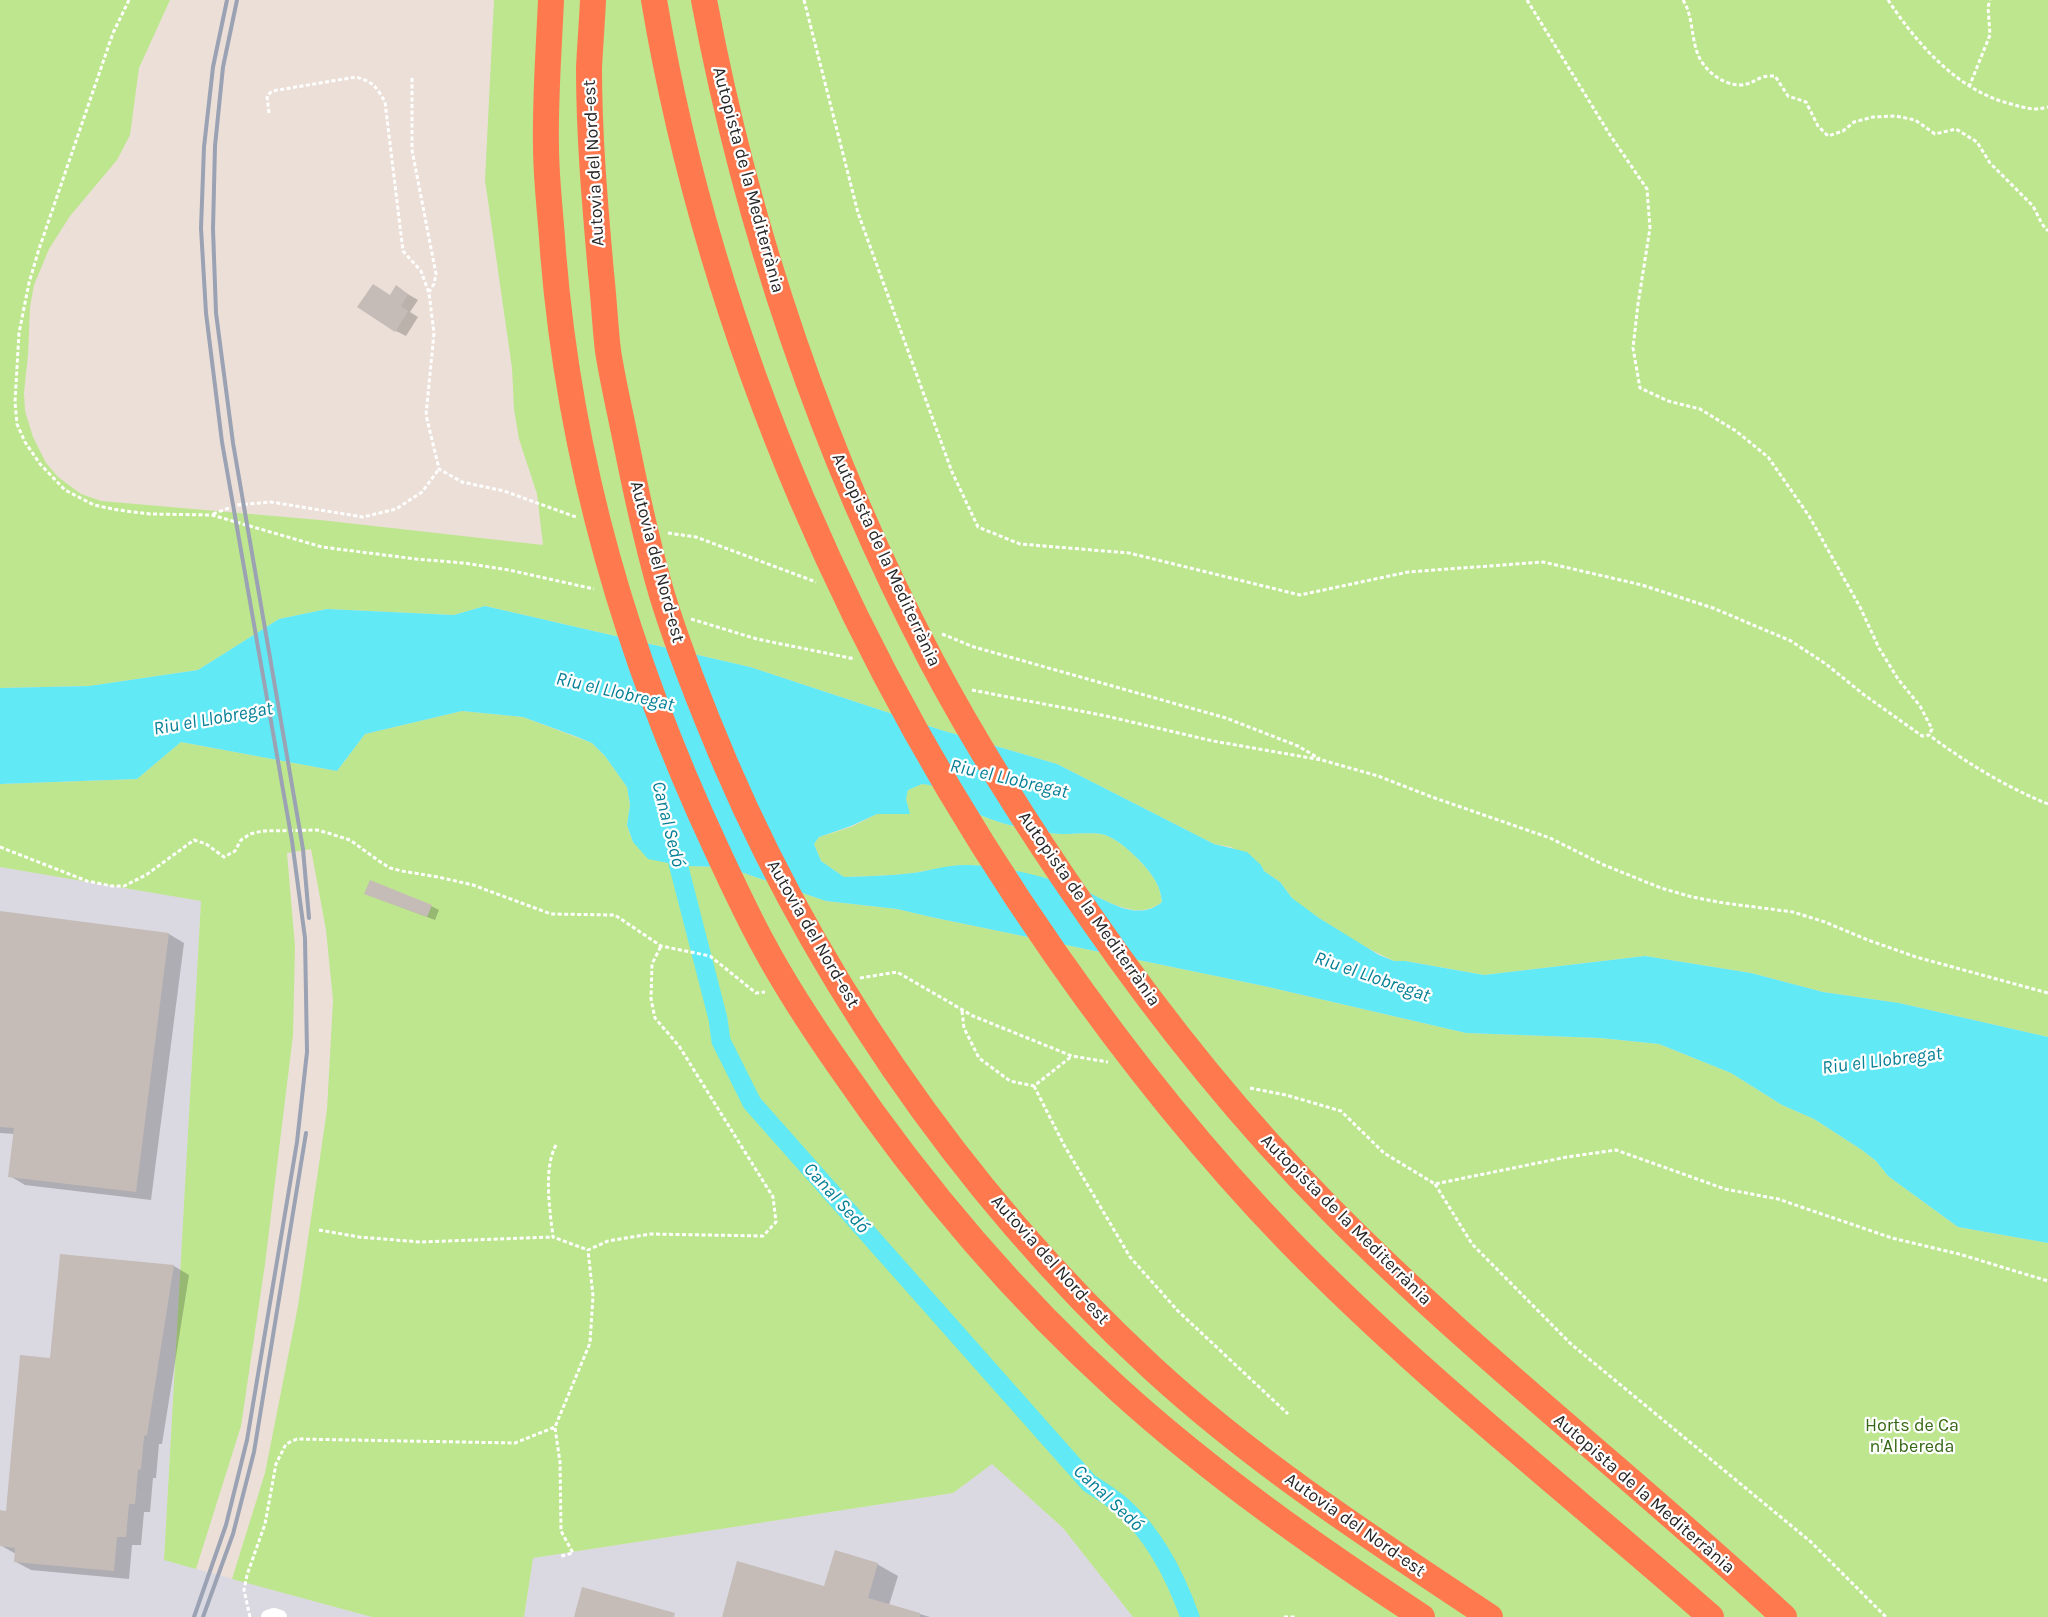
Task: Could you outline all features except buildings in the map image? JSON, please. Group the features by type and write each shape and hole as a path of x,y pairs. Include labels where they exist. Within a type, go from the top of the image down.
{"highway":[{"path":"552,0 546,91 546,151 558,304 567,374 584,468 606,556 631,638 676,759 718,853 763,944 811,1024 866,1104 955,1220 1059,1333 1119,1390 1177,1441 1232,1484 1355,1573 1422,1617"},
{"name":"Autovia del Nord-est","path":"593,0 589,64 590,140 595,212 609,354 636,491 658,581 682,656 742,804 786,891 866,1025 917,1100 967,1166 1029,1241 1086,1304 1153,1369 1225,1430 1300,1489 1490,1617"},
{"path":"654,0 660,39 683,141 706,229 741,340 805,507 832,568 880,666 927,752 978,838 1025,910 1117,1040 1222,1168 1287,1239 1391,1339 1711,1617"},
{"name":"Autopista de la Mediterrània","path":"704,0 729,121 783,312 811,392 859,509 931,660 985,756 1024,819 1116,953 1182,1039 1265,1140 1330,1210 1413,1290 1488,1358 1784,1617"}],"street":[{"path":"268,1617 274,1615 280,1617"}],"path":[{"path":"129,0 112,34 39,249 29,283 19,333 15,402 18,424 25,442 40,464 65,490 94,505 150,514 212,515 322,546 416,559 464,563 589,588"},
{"path":"804,0 858,213 952,472 978,527 1020,544 1129,553 1300,595 1408,572 1543,562 1642,585 1713,608 1791,641 1826,664 1863,694 1922,736 1928,735 1963,759 2023,794 2048,804"},
{"path":"1527,0 1610,135 1647,189 1650,228 1633,348 1640,388 1668,401 1700,410 1736,431 1768,457 1813,524 1860,607 1879,648 1898,679 1920,706 1932,729 1928,735"},
{"path":"1683,0 1688,8 1697,53 1708,70 1722,81 1740,85 1754,83 1763,77 1775,76 1788,96 1806,102 1818,126 1828,136 1842,131 1854,122 1873,117 1896,116 1915,120 1936,134 1956,129 1977,142 1990,163 2033,206 2042,224 2048,231"},
{"path":"1888,0 1899,17 1933,57 1969,87 1991,99 2034,110 2048,107"},
{"path":"1969,87 1990,35 1988,7 1990,0"},
{"path":"212,515 237,505 272,502 363,517 396,509 422,492 439,469 426,416 434,333 429,293 421,271 403,251 385,102 377,88 369,80 356,76 272,91 267,96 269,113"},
{"path":"412,78 412,150 436,274 434,284 429,293"},
{"path":"702,622 757,639 845,656"},
{"path":"980,692 1106,716 1213,741 1322,760 1378,776 1432,798 1550,838 1604,865 1661,888 1716,901 1793,912 1825,922 1916,957 2048,993"},
{"path":"0,847 87,881 112,886 124,886 146,875 194,840 206,844 224,857 235,851 241,840 250,834 262,831 317,830 350,840 390,868 473,885 551,914 615,915 661,946 652,964 651,999 655,1018 679,1046 773,1197 776,1222 763,1236 650,1234 608,1240 588,1250 553,1237 420,1242 359,1237 320,1230"},
{"path":"962,1011 964,1028 979,1058 1010,1082 1034,1086 1072,1056"},
{"path":"1034,1086 1064,1145 1130,1257 1178,1311 1288,1414"},
{"path":"553,1237 549,1197 551,1155 556,1145"},
{"path":"1616,1150 1725,1189 1778,1200 1892,1238 1959,1254 2048,1281"},
{"path":"1434,1184 1472,1244 1571,1344 1810,1542 1886,1617"},
{"path":"561,1556 573,1553 561,1531 560,1462 555,1427 590,1343 593,1296 588,1250"},
{"path":"250,1617 244,1590 246,1575 265,1524 276,1464 286,1444 298,1440 515,1443 555,1427"},
{"path":"1284,1617 1295,1617"}],"shaded area":[{"path":"0,867 201,901 164,1560 372,1617 0,1617"},
{"path":"992,1464 1063,1528 1133,1617 524,1617 533,1558 953,1493"}],"green space":[{"path":"0,0 170,0 139,68 130,135 117,160 70,216 49,249 34,285 30,307 24,393 25,411 33,437 46,463 58,477 81,494 101,501 320,520 543,545 537,494 519,439 514,409 512,368 485,180 494,0 2048,0 2048,1037 1899,1003 1823,992 1751,973 1645,956 1484,975 1405,961 1394,961 1363,946 1305,909 1292,898 1280,882 1264,871 1261,865 1231,847 1214,844 1057,764 941,730 750,667 485,606 454,615 327,609 279,619 198,670 89,686 0,688"},
{"name":"Horts de Ca n'Albereda","path":"462,711 523,717 592,743 605,756 627,787 630,805 627,825 633,842 666,862 683,866 726,867 826,901 897,909 1264,986 1466,1033 1600,1038 1659,1044 1731,1073 1782,1105 1814,1119 1862,1150 1876,1161 1888,1176 1958,1227 2048,1243 2048,1617 1133,1617 1063,1528 992,1464 953,1493 533,1558 524,1617 372,1617 232,1579 265,1473 298,1306 327,1110 333,1000 326,930 311,849 287,853 295,947 293,1035 265,1264 241,1426 196,1569 164,1560 201,901 0,867 0,784 137,779 181,742 337,771 365,734"},
{"path":"922,784 930,785 946,792 985,817 1025,829 1047,833 1096,834 1112,838 1127,848 1148,870 1158,886 1162,902 1151,908 1129,909 1074,888 1022,874 982,866 962,865 904,874 844,877 821,861 814,844 819,837 851,827 877,814 909,814 906,799 908,790"}],"water":[{"name":"Riu el Llobregat","path":"485,606 750,667 941,730 1057,764 1214,844 1247,852 1261,865 1264,871 1280,882 1292,898 1319,918 1379,955 1394,961 1405,961 1484,975 1645,956 1751,973 1823,992 1899,1003 2048,1037 2048,1243 1958,1227 1888,1176 1876,1161 1862,1150 1814,1119 1782,1105 1731,1073 1659,1044 1600,1038 1466,1033 1264,986 897,909 826,901 726,867 683,866 648,859 633,842 627,825 630,805 627,787 605,756 592,743 523,717 462,711 365,734 337,771 181,742 137,779 0,784 0,688 89,686 198,670 279,619 327,609 454,615","holes":["922,784 938,788 977,813 1004,823 1047,833 1096,834 1112,838 1127,848 1148,870 1158,886 1162,902 1151,908 1139,911 1128,909 1070,885 995,867 962,865 904,874 844,877 821,861 814,844 819,837 851,826 877,814 910,814 906,799 908,790"]}],"waterway":[{"name":"Canal Sedó","path":"672,840 718,1019 721,1041 752,1103 1089,1483 1116,1501 1135,1519 1163,1558 1178,1587 1190,1617"}],"railway":[{"path":"194,1617 226,1525 247,1440 297,1142 307,1052 305,938 292,841 222,442 206,313 201,228 204,147 213,67 227,0"},
{"path":"237,0 223,67 215,146 213,229 216,313 233,443 303,849 309,918"},
{"path":"203,1617 233,1534 254,1452 306,1133"}]}
